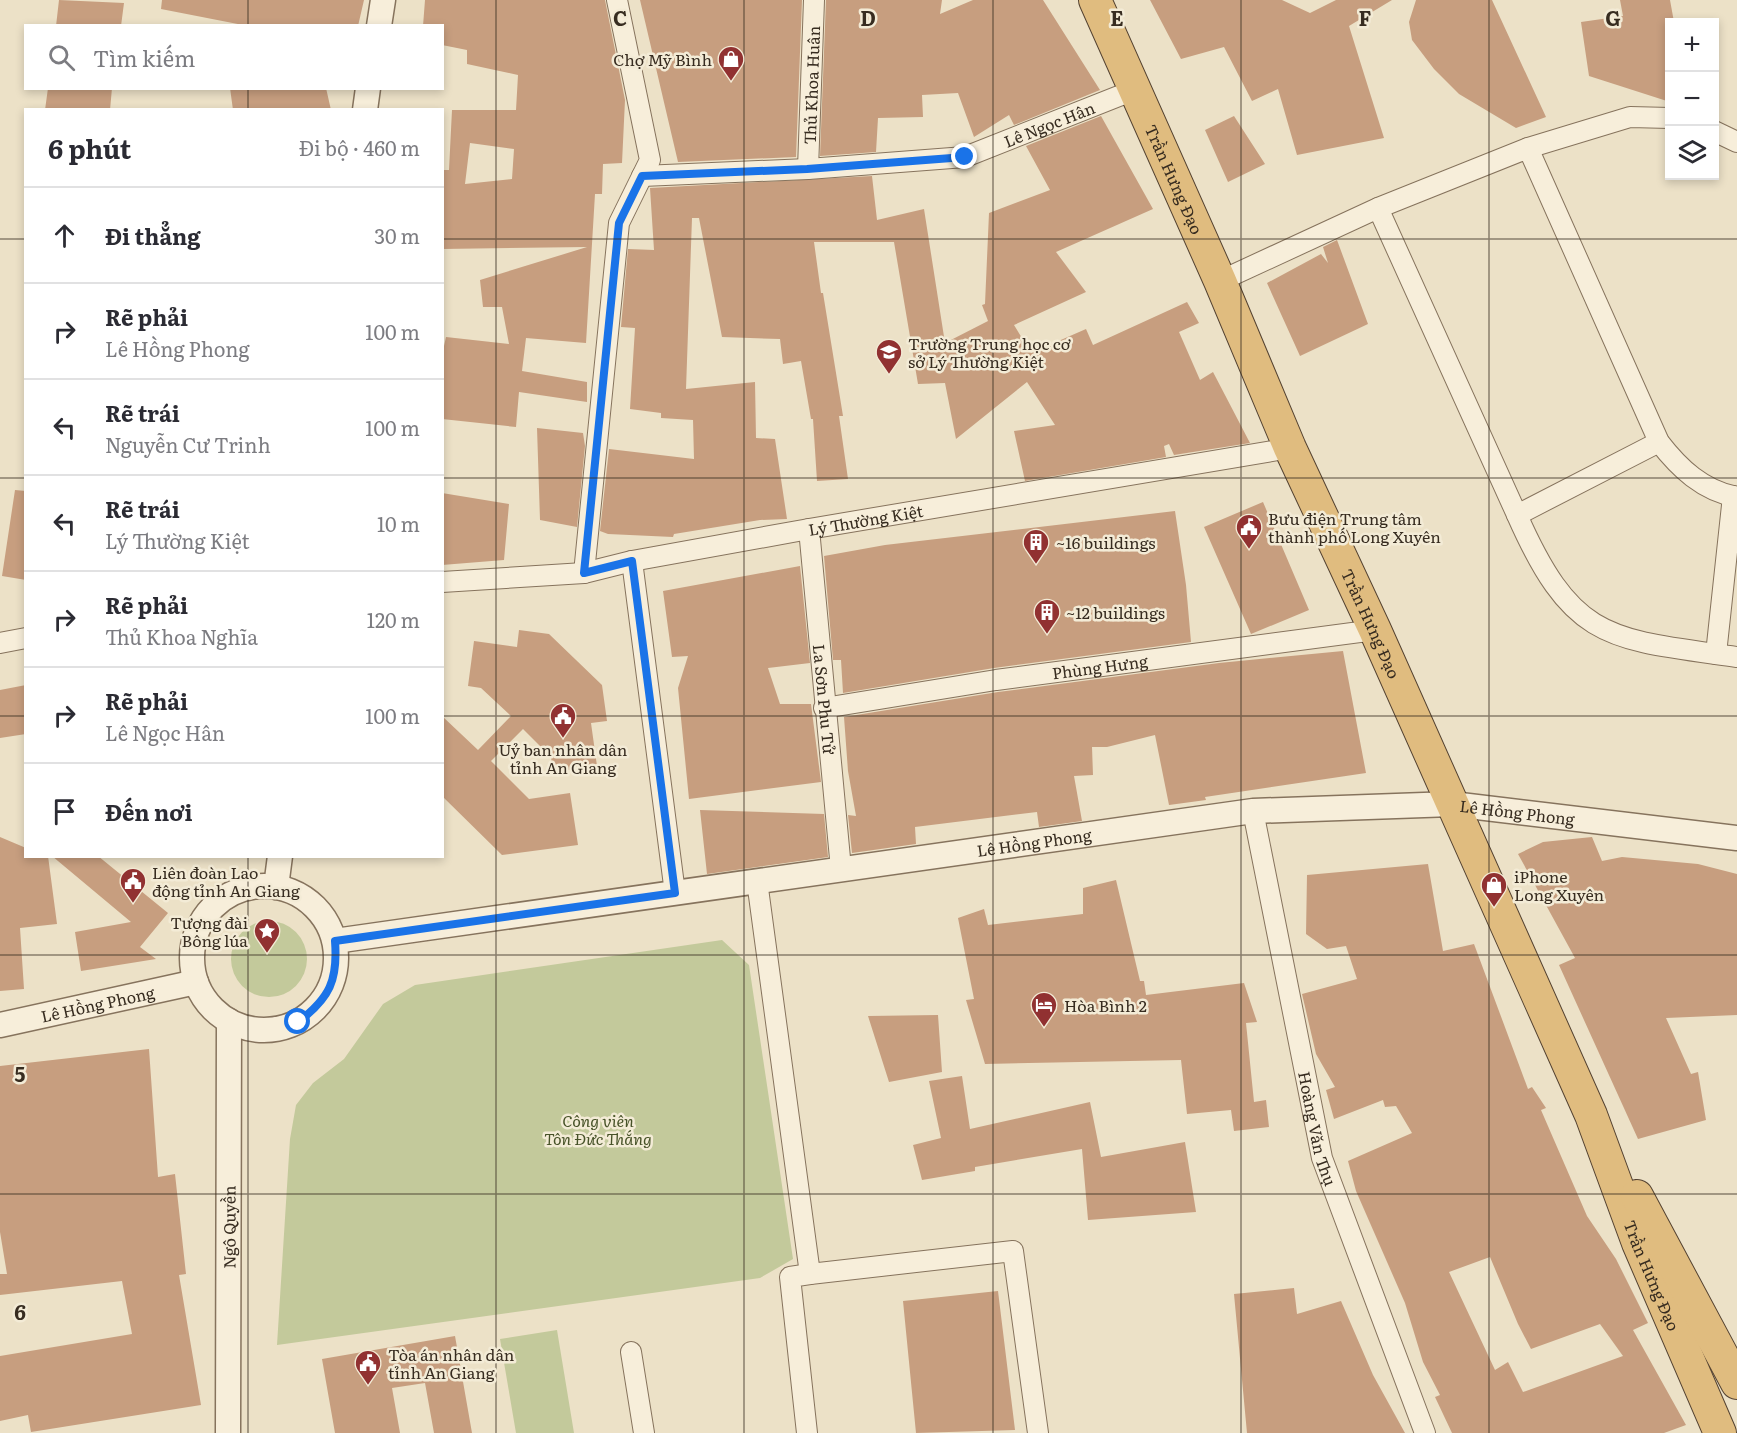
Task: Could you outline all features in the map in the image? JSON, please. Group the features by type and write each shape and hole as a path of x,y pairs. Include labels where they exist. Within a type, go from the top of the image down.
{"highway":[{"name":"Trần Hưng Đạo","path":"1095,0 1220,281 1290,448 1375,630 1592,1115 1638,1243 1720,1433"},
{"name":"Trần Hưng Đạo","path":"1592,1115 1664,1242 1737,1383"}],"street":[{"path":"379,24 383,0"},
{"path":"584,573 619,223 650,160 617,0"},
{"name":"Thủ Khoa Huân","path":"807,169 814,0"},
{"path":"365,108 368,90"},
{"name":"Lê Ngọc Hân","path":"642,176 807,169 965,157 1134,90"},
{"path":"1220,281 1378,208 1528,148 1630,117 1665,118"},
{"path":"1719,133 1737,142"},
{"path":"1528,148 1659,441 1688,474 1712,489 1735,496 1716,654"},
{"path":"1378,208 1536,558 1552,585 1567,603 1612,635 1632,642 1737,657"},
{"path":"1517,515 1659,441"},
{"name":"Lý Thường Kiệt","path":"444,582 584,573 632,561 809,529 1290,448"},
{"name":"La Sơn Phu Tử","path":"809,529 824,708 841,869"},
{"path":"632,561 675,893"},
{"name":"Phùng Hưng","path":"824,708 996,680 1375,630"},
{"path":"0,643 24,638"},
{"name":"Lê Hồng Phong","path":"335,941 1253,811 1452,804 1737,838"},
{"name":"Hoàng Văn Thụ","path":"1253,811 1322,1158 1425,1433"},
{"path":"276,887 280,858"},
{"path":"757,881 810,1274"},
{"path":"251,887 276,887 296,893 313,905 327,921 335,941 337,965 331,988 318,1008 298,1022 276,1030 252,1029 229,1021 215,1011 196,982 192,957 196,933 209,912 227,896 251,887"},
{"name":"Lê Hồng Phong","path":"0,1025 196,982"},
{"name":"Ngô Quyền","path":"225,1432 229,1021"},
{"path":"807,1433 790,1276 1013,1251 1038,1433"},
{"path":"631,1353 644,1433"}],"green space":[{"path":"269,921 284,924 296,932 304,944 307,959 304,974 296,986 284,994 269,997 254,994 242,986 234,974 231,959 234,944 242,932 254,924"},
{"name":"Công viên Tôn Đức Thắng","path":"722,940 749,965 793,1259 760,1278 277,1345 290,1139 296,1105 313,1083 344,1059 383,1004 415,985"},
{"path":"557,1330 574,1433 516,1433 500,1339"}],"building":[{"path":"59,0 124,3 121,24 56,24"},
{"path":"162,0 364,0 358,24 238,24 161,9"},
{"path":"425,0 605,0 625,100 622,163 603,164 602,194 595,194 586,343 526,338 522,371 587,382 587,402 519,392 516,427 444,419 446,337 509,344 502,307 483,307 480,280 587,247 444,249 444,170 449,170 452,110 516,110 518,75 467,64 467,50 444,45 444,24 423,24","holes":["470,143 514,149 512,179 465,184"]},
{"name":"Chợ Mỹ Bình","path":"640,0 802,0 796,157 678,162"},
{"path":"826,0 942,0 940,14 973,0 1043,0 1100,90 1014,125 1009,115 974,137 958,93 922,95 923,117 878,118 876,152 820,156"},
{"path":"1150,0 1282,0 1310,13 1336,0 1392,0 1349,26 1384,138 1297,155 1278,89 1252,101 1224,47 1181,59"},
{"path":"1416,0 1492,0 1546,117 1516,128 1459,94 1434,69 1412,40 1409,22"},
{"path":"1620,0 1670,0 1673,18 1665,18 1665,100 1589,76 1581,22 1623,16"},
{"path":"48,90 112,90 110,108 45,108"},
{"path":"230,90 326,90 331,108 233,108"},
{"path":"1101,116 1153,209 1056,252 1086,292 1014,325 1031,353 1086,329 1093,345 1187,302 1199,323 1179,332 1200,380 1213,372 1250,443 1174,455 1169,444 1164,446 1166,457 1025,481 1014,431 1055,425 1027,382 956,439 945,383 918,384 894,242 814,242 843,416 839,416 848,479 817,481 813,419 811,419 801,361 783,364 780,339 722,337 699,218 692,218 686,389 755,382 756,438 775,439 787,519 760,520 674,534 673,537 608,534 600,531 609,449 694,459 693,420 661,418 661,413 630,409 635,328 621,327 628,249 654,250 650,188 872,176 877,220 924,209 945,343 988,321 982,305 985,304 989,213 1050,190 1026,146"},
{"path":"1234,116 1265,164 1228,182 1205,130"},
{"path":"1337,240 1368,324 1300,356 1267,283 1321,254 1328,263 1323,247"},
{"path":"537,428 583,433 585,446 577,527 540,520"},
{"path":"15,490 24,491 24,580 2,576"},
{"path":"444,493 509,504 504,560 444,565"},
{"name":"Bưu điện Trung tâm thành phố Long Xuyên","path":"1263,502 1309,610 1251,634 1204,527"},
{"path":"1175,511 1186,585 1191,642 994,668 843,693 841,660 833,660 824,556 885,545"},
{"path":"800,566 810,663 768,668 780,704 811,704 821,782 689,799 678,688 688,656 672,657 663,591"},
{"name":"Uỷ ban nhân dân tỉnh An Giang","path":"519,630 549,634 602,685 607,721 591,723 597,766 553,772 551,757 523,729 491,761 529,799 570,793 578,845 502,855 444,798 444,718 478,750 511,716 481,688 468,686 474,641 517,647"},
{"path":"1343,651 1366,773 1205,797 1206,800 1169,805 1155,735 1107,747 1092,747 1093,775 1074,776 1082,821 1039,827 1037,812 915,827 916,844 852,853 848,815 856,816 848,771 844,717 998,692 1219,663"},
{"path":"24,685 24,734 0,738 0,690"},
{"path":"700,810 824,814 828,857 707,874"},
{"path":"0,837 24,847 24,858 48,858 57,924 20,928 24,989 0,991"},
{"path":"1592,837 1602,861 1622,857 1698,864 1737,874 1737,1015 1666,1018 1691,1074 1698,1072 1706,1120 1638,1139 1559,965 1575,958 1518,854 1543,842"},
{"path":"54,858 100,858 168,913 140,947 156,959 81,971 75,932 131,922"},
{"path":"1428,864 1443,951 1474,944 1528,1089 1532,1087 1546,1108 1541,1110 1587,1216 1616,1259 1648,1323 1633,1330 1686,1425 1664,1433 1452,1433 1435,1397 1440,1395 1423,1362 1405,1303 1356,1191 1348,1161 1412,1133 1396,1106 1385,1107 1383,1100 1334,1119 1326,1090 1335,1087 1316,1054 1302,994 1357,979 1346,946 1327,949 1306,934 1307,875","holes":["1490,1257 1531,1349 1600,1324 1623,1356 1523,1392 1508,1362 1495,1370 1449,1272"]},
{"path":"1116,880 1140,981 1144,981 1146,995 1244,983 1257,1022 1246,1023 1254,1102 1266,1100 1269,1127 1234,1131 1231,1110 1187,1114 1181,1060 985,1064 966,1000 974,999 958,918 984,909 988,925 1083,914 1083,888"},
{"path":"938,1015 942,1072 889,1082 868,1016"},
{"path":"149,1049 158,1177 175,1174 186,1274 179,1275 201,1405 31,1432 28,1415 0,1421 0,1356 132,1334 122,1281 0,1295 0,1274 7,1274 0,1232 0,1066"},
{"path":"962,1076 970,1129 1090,1102 1101,1157 1185,1142 1196,1212 1088,1220 1082,1149 975,1167 975,1171 922,1180 913,1145 941,1138 929,1081"},
{"path":"1294,1288 1297,1314 1341,1301 1373,1375 1405,1433 1247,1433 1234,1294"},
{"path":"998,1291 1015,1430 916,1433 903,1301"},
{"name":"Tòa án nhân dân tỉnh An Giang","path":"455,1336 472,1433 434,1433 425,1383 392,1388 400,1433 335,1433 322,1359"}],"place":[{"name":"Chợ Mỹ Bình","path":"731,82"},
{"name":"Trường Trung học cơ sở Lý Thường Kiệt","path":"889,375"},
{"name":"Bưu điện Trung tâm thành phố Long Xuyên","path":"1249,550"},
{"name":"~16 buildings","path":"1036,565"},
{"name":"~12 buildings","path":"1047,635"},
{"name":"Uỷ ban nhân dân tỉnh An Giang","path":"563,739"},
{"name":"Liên đoàn Lao động tỉnh An Giang","path":"133,904"},
{"name":"iPhone Long Xuyên","path":"1494,908"},
{"name":"Tượng đài Bông lúa","path":"267,954"},
{"name":"Hòa Bình 2","path":"1044,1028"},
{"name":"Tòa án nhân dân tỉnh An Giang","path":"368,1386"}],"route":[{"path":"298,1022 318,1008 331,988 337,965 335,941 675,893 632,561 584,573 619,223 642,176 807,169 965,157"}]}
